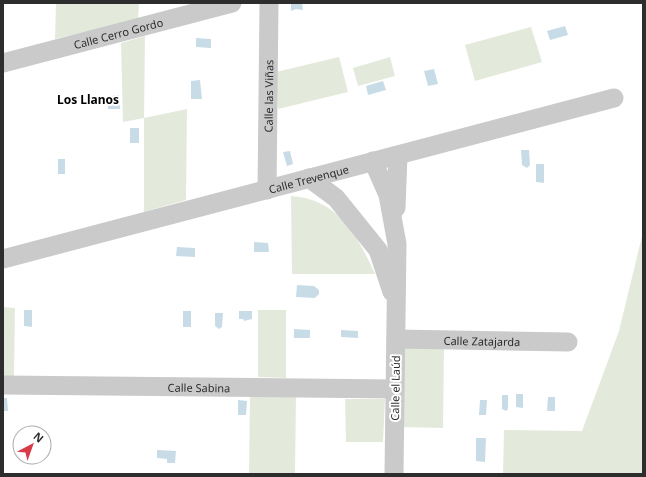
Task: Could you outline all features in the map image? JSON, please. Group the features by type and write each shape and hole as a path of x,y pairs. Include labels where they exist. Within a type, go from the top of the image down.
{"street":[{"name":"Calle Cerro Gordo","path":"3,63 232,3"},
{"name":"Calle las Viñas","path":"266,190 269,3"},
{"name":"Calle Trevenque","path":"3,259 614,98"},
{"name":"Calle el Laúd","path":"394,474 398,155"},
{"name":"Calle el Laúd","path":"373,161 388,195 396,230"},
{"name":"Calle el Laúd","path":"309,178 336,198 378,250 396,303"},
{"name":"Calle Zatajarda","path":"396,339 568,342"},
{"name":"Calle Sabina","path":"3,385 395,389"}],"green space":[{"path":"56,3 139,3 138,20 55,39"},
{"path":"531,27 542,62 475,81 465,45"},
{"path":"145,36 144,118 123,122 121,43"},
{"path":"339,57 348,92 278,109 276,72"},
{"path":"390,57 395,76 358,86 353,68"},
{"path":"187,109 186,200 144,212 144,118"},
{"path":"291,196 307,199 321,204 344,222 361,246 375,274 292,274"},
{"path":"643,232 643,474 503,474 504,430 582,431 619,331"},
{"path":"3,307 15,308 14,376 3,376"},
{"path":"258,310 286,310 286,378 258,377"},
{"path":"402,347 444,347 443,428 401,427"},
{"path":"250,396 296,396 295,474 249,474"},
{"path":"345,399 385,399 383,442 346,442"}],"water":[{"path":"291,3 302,3 303,10 296,9 291,11"},
{"path":"565,26 568,35 550,40 547,31"},
{"path":"196,38 211,39 211,48 196,47"},
{"path":"434,69 438,84 428,86 424,71"},
{"path":"200,80 202,99 191,99 191,81"},
{"path":"383,81 386,90 368,95 366,86"},
{"path":"113,95 119,95 120,109 108,109 108,104 114,104"},
{"path":"130,128 139,128 139,143 130,143"},
{"path":"521,150 529,150 530,165 527,168 522,165"},
{"path":"290,151 293,164 287,166 283,152"},
{"path":"58,159 65,159 65,174 58,174"},
{"path":"536,164 544,164 544,183 536,182"},
{"path":"254,242 268,243 269,252 254,252"},
{"path":"177,247 195,248 195,257 176,256"},
{"path":"297,285 314,286 319,290 319,294 315,298 296,297"},
{"path":"24,310 32,310 32,327 24,326"},
{"path":"183,311 191,311 191,327 183,327"},
{"path":"239,311 252,311 252,319 244,321 243,319 239,319"},
{"path":"215,313 223,313 222,327 219,329 215,326"},
{"path":"294,329 310,330 310,338 294,338"},
{"path":"341,330 358,331 358,338 341,337"},
{"path":"516,394 523,394 523,408 516,407"},
{"path":"502,395 508,395 508,409 506,411 502,409"},
{"path":"548,397 555,397 555,411 547,411"},
{"path":"3,398 7,398 8,411 3,411"},
{"path":"238,400 247,401 246,415 238,415"},
{"path":"480,400 487,400 486,415 479,415"},
{"path":"476,438 486,438 485,462 476,461"},
{"path":"157,450 176,451 175,463 167,463 167,459 157,458"}],"district":[{"name":"Los Llanos","path":"88,99"}]}
